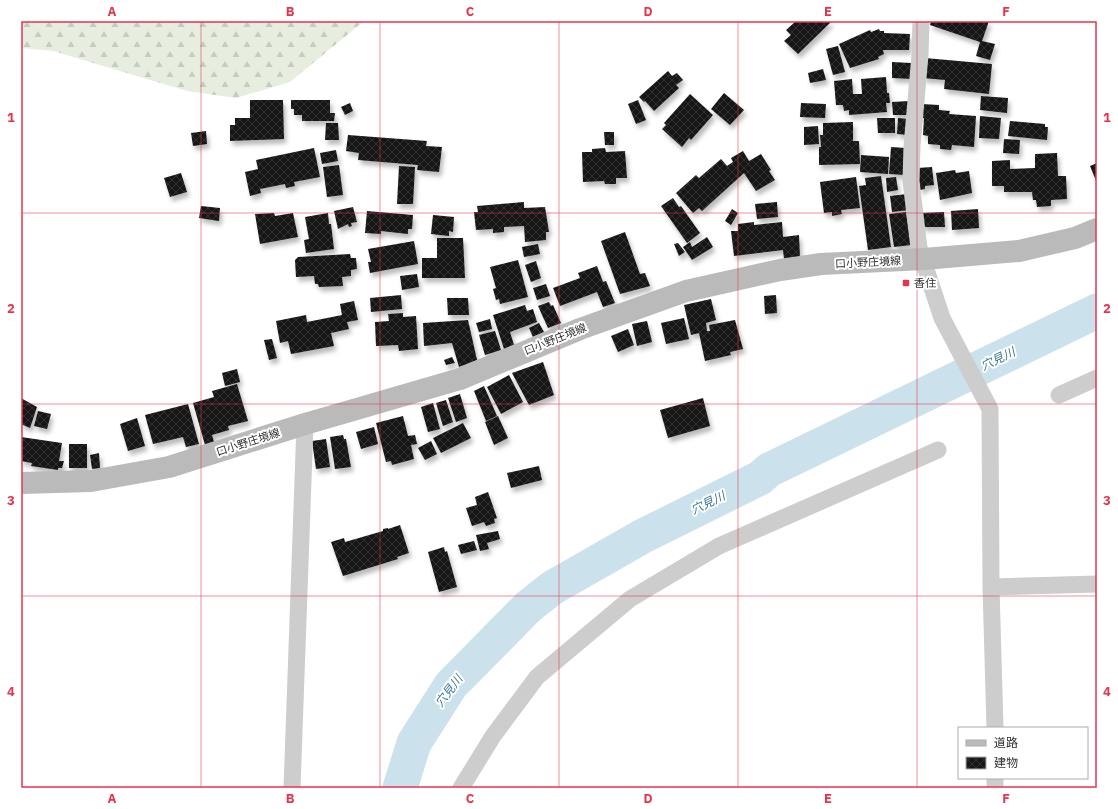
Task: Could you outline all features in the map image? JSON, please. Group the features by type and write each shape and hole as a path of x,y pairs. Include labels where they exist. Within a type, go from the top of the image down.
{"main road":[{"name":"口小野庄境線","path":"21,483 91,482 169,467 304,424 460,379 580,329 686,291 780,270 821,264 924,259 1018,250 1075,238 1097,229"}],"street":[{"path":"920,21 920,55 912,146 911,181 919,248 924,259 942,318 990,409 991,587 995,727"},
{"path":"1059,395 1097,378"},
{"path":"292,788 304,424"},
{"path":"461,788 493,736 537,677 630,599 719,546 938,450"},
{"path":"991,587 1097,584"}],"green space":[{"path":"21,21 364,21 290,82 236,98 187,91 53,51 21,48"}],"building":[{"path":"796,21 832,21 798,54 784,41 791,35 786,30"},
{"path":"931,21 989,21 982,41 995,44 990,60 976,56 980,42 930,25"},
{"path":"879,29 880,31 884,31 884,33 910,34 909,50 883,50 884,54 878,57 879,59 850,68 839,44 870,30 871,32"},
{"path":"838,46 845,72 833,75 826,49"},
{"path":"925,58 992,64 989,94 944,89 945,80 923,78"},
{"path":"892,62 911,63 913,79 892,78"},
{"path":"823,69 826,80 810,83 808,73"},
{"path":"668,71 672,76 677,73 683,80 676,85 679,88 654,111 639,97"},
{"path":"886,77 887,93 889,93 890,103 886,103 887,112 849,115 849,110 844,111 843,105 836,105 834,81 852,79 853,94 862,94 861,79"},
{"path":"724,93 744,110 730,125 711,109"},
{"path":"690,94 713,115 691,140 689,138 682,147 662,129 666,125 664,123"},
{"path":"981,96 1008,98 1007,113 980,110"},
{"path":"250,100 283,100 284,139 230,141 230,125 235,125 235,118 250,118"},
{"path":"291,100 330,100 330,113 335,113 334,121 302,121 302,115 294,115 294,109 291,109"},
{"path":"638,100 646,120 636,124 628,104"},
{"path":"909,101 910,115 893,115 892,102"},
{"path":"350,103 353,111 345,115 341,107"},
{"path":"801,103 826,104 825,118 800,117"},
{"path":"922,104 939,105 939,110 950,111 949,114 976,116 974,147 952,145 951,150 940,149 940,145 928,144 928,136 923,135 924,118 921,118"},
{"path":"980,116 1001,118 999,139 979,138"},
{"path":"877,118 895,118 895,133 878,133"},
{"path":"898,118 909,119 908,135 897,134"},
{"path":"1010,121 1045,124 1045,127 1048,127 1047,140 1008,136"},
{"path":"853,122 853,141 859,141 860,164 819,165 819,147 821,147 820,135 823,135 823,123"},
{"path":"326,123 338,123 339,140 325,140"},
{"path":"818,126 819,144 804,145 804,127"},
{"path":"206,131 207,144 193,146 191,133"},
{"path":"604,132 614,132 614,145 605,145"},
{"path":"348,135 427,141 426,146 442,147 439,172 417,170 418,165 358,160 359,153 346,151"},
{"path":"1004,139 1020,140 1019,154 1003,153"},
{"path":"891,147 906,148 905,175 889,174"},
{"path":"314,148 320,177 294,182 295,186 286,188 285,184 260,189 261,193 250,196 245,172 258,169 256,160"},
{"path":"605,148 606,152 625,151 627,178 616,178 616,184 605,184 604,181 583,182 582,152 592,152 592,149"},
{"path":"336,150 338,161 322,164 320,153"},
{"path":"743,151 749,161 761,154 771,170 769,171 775,180 756,191 744,173 702,211 699,208 693,213 676,193 696,175 699,178 721,159 727,166 733,162 731,158"},
{"path":"1057,153 1058,176 1066,176 1067,199 1051,200 1051,206 1037,207 1036,200 1033,200 1032,192 1004,192 1004,186 992,186 992,161 1010,160 1010,169 1035,168 1035,154"},
{"path":"861,155 889,157 888,174 860,172"},
{"path":"1097,163 1097,183 1090,166"},
{"path":"339,165 343,195 327,197 323,167"},
{"path":"399,166 415,167 413,204 397,204"},
{"path":"932,167 934,185 925,186 925,189 920,190 917,168"},
{"path":"955,170 956,173 969,171 972,193 940,200 936,173"},
{"path":"181,173 187,192 170,197 164,178"},
{"path":"881,176 891,247 868,250 859,186 866,185 865,178"},
{"path":"856,177 860,208 841,210 842,214 832,216 832,212 824,213 820,182"},
{"path":"896,177 898,190 887,192 886,178"},
{"path":"907,194 909,210 892,212 890,196"},
{"path":"673,198 679,207 681,206 700,233 687,243 661,206"},
{"path":"524,202 524,208 545,207 549,232 546,232 546,240 525,242 524,226 504,227 504,232 493,233 493,229 476,230 474,212 478,212 477,206"},
{"path":"777,202 778,217 757,219 755,204"},
{"path":"201,206 220,208 219,221 199,218"},
{"path":"353,207 357,222 351,223 352,226 349,227 348,224 338,229 334,211"},
{"path":"732,209 738,213 731,225 725,221"},
{"path":"978,209 979,228 952,230 951,211"},
{"path":"367,211 413,215 412,229 408,229 408,234 381,231 381,234 365,233"},
{"path":"906,212 911,245 894,247 889,214"},
{"path":"944,212 945,227 922,227 921,213"},
{"path":"274,213 275,216 293,213 298,237 260,244 255,214"},
{"path":"328,213 334,249 306,253 304,240 309,239 305,217"},
{"path":"433,215 454,217 453,232 449,231 449,236 431,234"},
{"path":"754,222 754,225 782,222 783,237 799,235 800,258 784,259 783,250 734,256 731,231 738,231 738,224"},
{"path":"625,232 640,274 645,273 650,286 620,294 601,241"},
{"path":"707,237 713,247 692,260 683,247 690,242 692,247"},
{"path":"437,238 463,238 465,278 422,278 422,258 437,258"},
{"path":"414,241 418,264 370,273 368,262 371,262 368,249"},
{"path":"678,243 685,252 679,256 674,244"},
{"path":"538,244 540,254 524,257 522,247"},
{"path":"350,254 351,258 356,258 357,269 351,270 351,276 342,277 343,286 319,287 318,284 315,284 314,276 296,277 295,260 298,257"},
{"path":"518,260 528,297 500,304 499,299 496,300 493,289 496,288 490,267"},
{"path":"536,261 541,278 531,282 525,265"},
{"path":"597,266 603,282 606,281 615,303 603,307 597,292 560,306 553,288 580,278 578,273"},
{"path":"417,274 419,287 402,290 400,276"},
{"path":"546,284 550,296 537,300 533,288"},
{"path":"401,295 402,309 371,312 370,298"},
{"path":"776,295 777,313 765,314 764,296"},
{"path":"447,298 468,298 469,315 448,315"},
{"path":"711,299 716,320 706,323 707,331 710,331 709,325 735,320 743,349 730,352 731,355 705,361 699,333 691,335 684,305"},
{"path":"354,301 358,320 347,322 349,329 331,333 334,346 291,354 288,341 280,343 276,321 306,315 307,322 342,315 340,304"},
{"path":"549,302 551,306 553,305 561,323 548,328 538,306"},
{"path":"525,305 527,311 533,309 537,322 510,332 514,345 504,349 493,315"},
{"path":"403,313 403,317 416,316 418,349 399,351 398,345 376,346 375,322 389,321 388,314"},
{"path":"684,318 689,339 666,344 661,323"},
{"path":"490,319 492,329 479,332 476,323"},
{"path":"468,320 477,360 459,367 452,343 424,346 423,323"},
{"path":"647,321 652,342 637,346 632,324"},
{"path":"539,323 544,332 533,337 529,328"},
{"path":"628,329 634,345 618,352 611,336"},
{"path":"495,331 501,350 485,355 479,335"},
{"path":"272,339 277,358 269,360 264,340"},
{"path":"452,357 455,363 446,365 444,360"},
{"path":"543,362 554,395 529,405 512,373"},
{"path":"237,369 240,382 225,386 222,373"},
{"path":"509,375 523,402 501,414 487,387"},
{"path":"237,384 248,421 228,426 229,430 212,435 214,442 205,445 193,403 214,397 212,391"},
{"path":"484,386 497,416 486,421 474,391"},
{"path":"460,394 467,418 456,422 448,398"},
{"path":"21,398 37,407 30,428 21,424"},
{"path":"703,398 710,426 668,438 660,410"},
{"path":"446,400 453,422 443,426 436,403"},
{"path":"433,403 440,429 428,432 421,407"},
{"path":"188,404 199,444 186,447 183,437 153,444 145,415"},
{"path":"38,411 51,414 47,429 34,426"},
{"path":"403,416 408,436 415,435 417,444 411,445 414,459 392,465 391,461 386,462 376,423"},
{"path":"498,416 508,438 494,445 485,422"},
{"path":"137,418 145,446 128,451 120,424"},
{"path":"463,423 471,438 441,453 433,438"},
{"path":"374,427 378,444 361,449 356,432"},
{"path":"343,435 344,439 346,439 351,467 335,469 330,437"},
{"path":"21,437 62,443 59,461 64,461 62,468 58,468 58,470 31,466 32,463 21,461"},
{"path":"326,439 330,467 316,469 312,441"},
{"path":"431,441 437,454 425,460 418,448"},
{"path":"69,444 87,444 87,468 69,468"},
{"path":"99,453 100,468 92,469 90,455"},
{"path":"539,466 542,480 511,488 507,473"},
{"path":"488,492 497,518 494,519 495,523 486,526 484,522 472,526 466,508 477,505 475,497"},
{"path":"400,525 409,553 397,557 398,559 343,576 331,542 344,538 345,542"},
{"path":"498,531 500,539 487,543 489,549 480,551 476,535"},
{"path":"474,541 477,550 461,554 458,545"},
{"path":"444,547 445,552 447,551 457,587 439,592 428,552"}],"waterway":[{"name":"穴見川","path":"400,788 414,743 451,685 528,607 552,588 643,536 760,478 769,470 1097,311"}],"place":[{"name":"香住","path":"906,283"}]}
